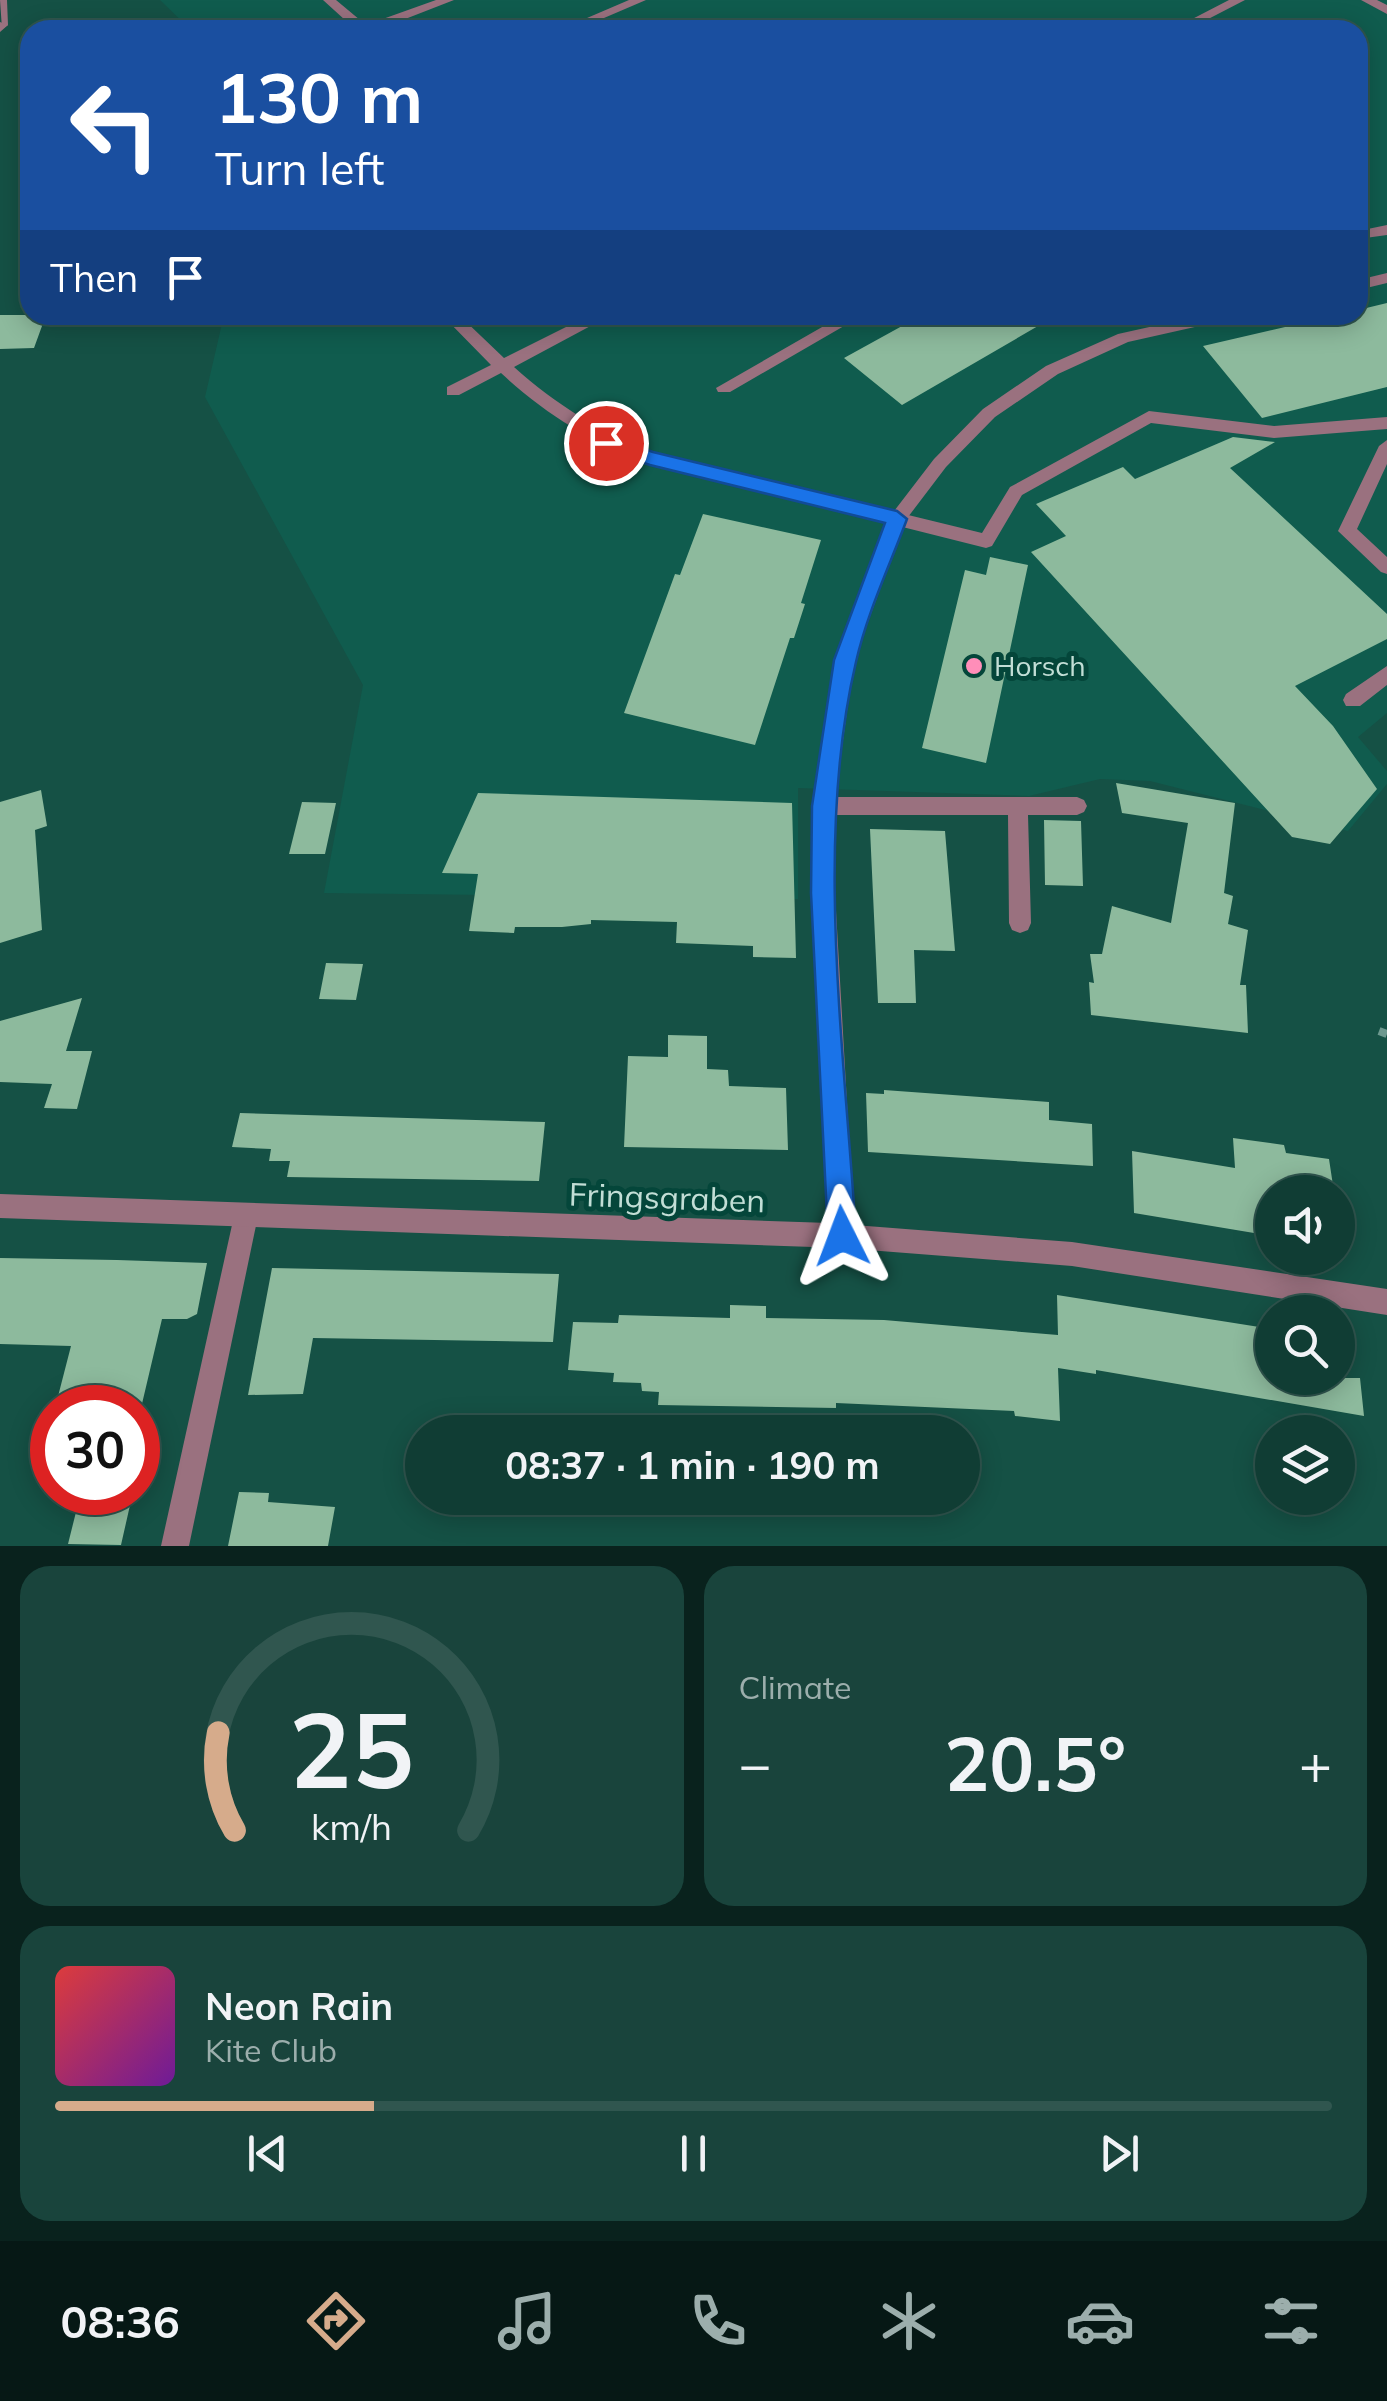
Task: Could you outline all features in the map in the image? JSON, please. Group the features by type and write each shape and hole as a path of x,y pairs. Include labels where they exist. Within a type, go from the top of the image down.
{"street":[{"path":"1,0 1,27"},
{"path":"329,0 352,20"},
{"path":"392,20 448,0"},
{"path":"590,20 640,0"},
{"path":"1198,20 1239,0"},
{"path":"1366,0 1386,8"},
{"path":"460,325 557,414 606,443 650,458 986,541 1016,491 1148,417 1274,432 1387,424"},
{"path":"453,391 584,325"},
{"path":"724,388 837,325"},
{"path":"842,1236 824,893 824,806 845,660 897,519 940,462 989,413 1052,370 1124,338 1182,325"},
{"path":"1387,446 1347,530 1387,567"},
{"path":"1353,700 1387,674"},
{"path":"824,806 1076,806"},
{"path":"1018,808 1020,924"},
{"name":"Fringsgraben","path":"0,1206 842,1236 1072,1254 1387,1302"},
{"path":"175,1546 246,1216"}],"shaded area":[{"path":"160,0 1387,0 1387,713 1358,737 1387,771 1387,784 1348,831 1150,781 1100,779 1029,796 798,788 798,899 324,893 363,685 205,397 222,325 1368,325 1368,20 181,20"}],"building":[{"path":"1387,303 1387,387 1262,418 1203,346 1294,325 1368,325 1368,308"},
{"path":"0,315 20,315 20,325 42,325 34,348 0,349"},
{"path":"904,325 1040,325 902,405 844,358"},
{"path":"1233,437 1275,442 1230,468 1387,614 1387,639 1295,686 1333,726 1377,789 1330,844 1292,837 1031,552 1066,536 1036,504 1123,467 1135,479"},
{"path":"703,514 821,540 801,603 805,604 755,745 624,713 675,574 680,575"},
{"name":"Horsch","path":"990,557 1028,565 986,763 922,748 965,570 986,575"},
{"path":"1116,783 1235,803 1224,893 1233,896 1228,924 1248,930 1240,985 1246,985 1248,1033 1091,1015 1089,982 1094,983 1090,954 1102,954 1112,906 1171,923 1188,823 1122,813"},
{"path":"41,790 47,826 35,830 42,930 0,943 0,802"},
{"path":"478,793 792,803 796,958 753,957 753,946 676,943 677,922 591,920 591,924 562,927 515,927 514,933 469,931 478,874 442,873"},
{"path":"302,802 336,803 325,854 289,854"},
{"path":"1044,820 1081,821 1083,886 1045,885"},
{"path":"870,829 945,831 955,951 914,950 916,1003 878,1003"},
{"path":"326,963 363,964 356,1000 319,999"},
{"path":"82,998 66,1051 92,1051 77,1109 44,1108 52,1084 0,1082 0,1021"},
{"path":"668,1035 707,1036 707,1069 728,1070 729,1086 786,1088 788,1150 624,1147 628,1056 668,1057"},
{"path":"884,1090 1049,1102 1049,1120 1092,1124 1093,1166 868,1152 866,1093 884,1094"},
{"path":"240,1113 545,1122 539,1181 287,1177 290,1161 269,1161 271,1149 232,1147"},
{"path":"1233,1138 1284,1145 1286,1153 1329,1159 1331,1175 1255,1175 1255,1233 1134,1213 1132,1151 1235,1168"},
{"path":"0,1258 207,1263 197,1314 187,1319 162,1319 146,1385 61,1385 71,1346 0,1344"},
{"path":"272,1268 559,1274 553,1342 313,1338 303,1394 248,1395"},
{"path":"1057,1295 1255,1326 1255,1395 1355,1395 1355,1378 1360,1378 1364,1416 1096,1370 1096,1374 1058,1368 1060,1421 1015,1416 1014,1411 836,1403 836,1408 658,1405 659,1392 642,1391 641,1383 613,1382 614,1373 568,1370 573,1322 618,1323 619,1315 730,1318 730,1305 766,1306 766,1318 884,1320 1058,1335"},
{"path":"239,1492 269,1493 268,1502 335,1507 328,1546 228,1546"},
{"path":"75,1515 128,1515 121,1545 68,1544"}],"place":[{"name":"Horsch","path":"974,666"}],"route":[{"path":"606,443 650,458 897,519 845,660 824,806 824,893 842,1236"}]}
